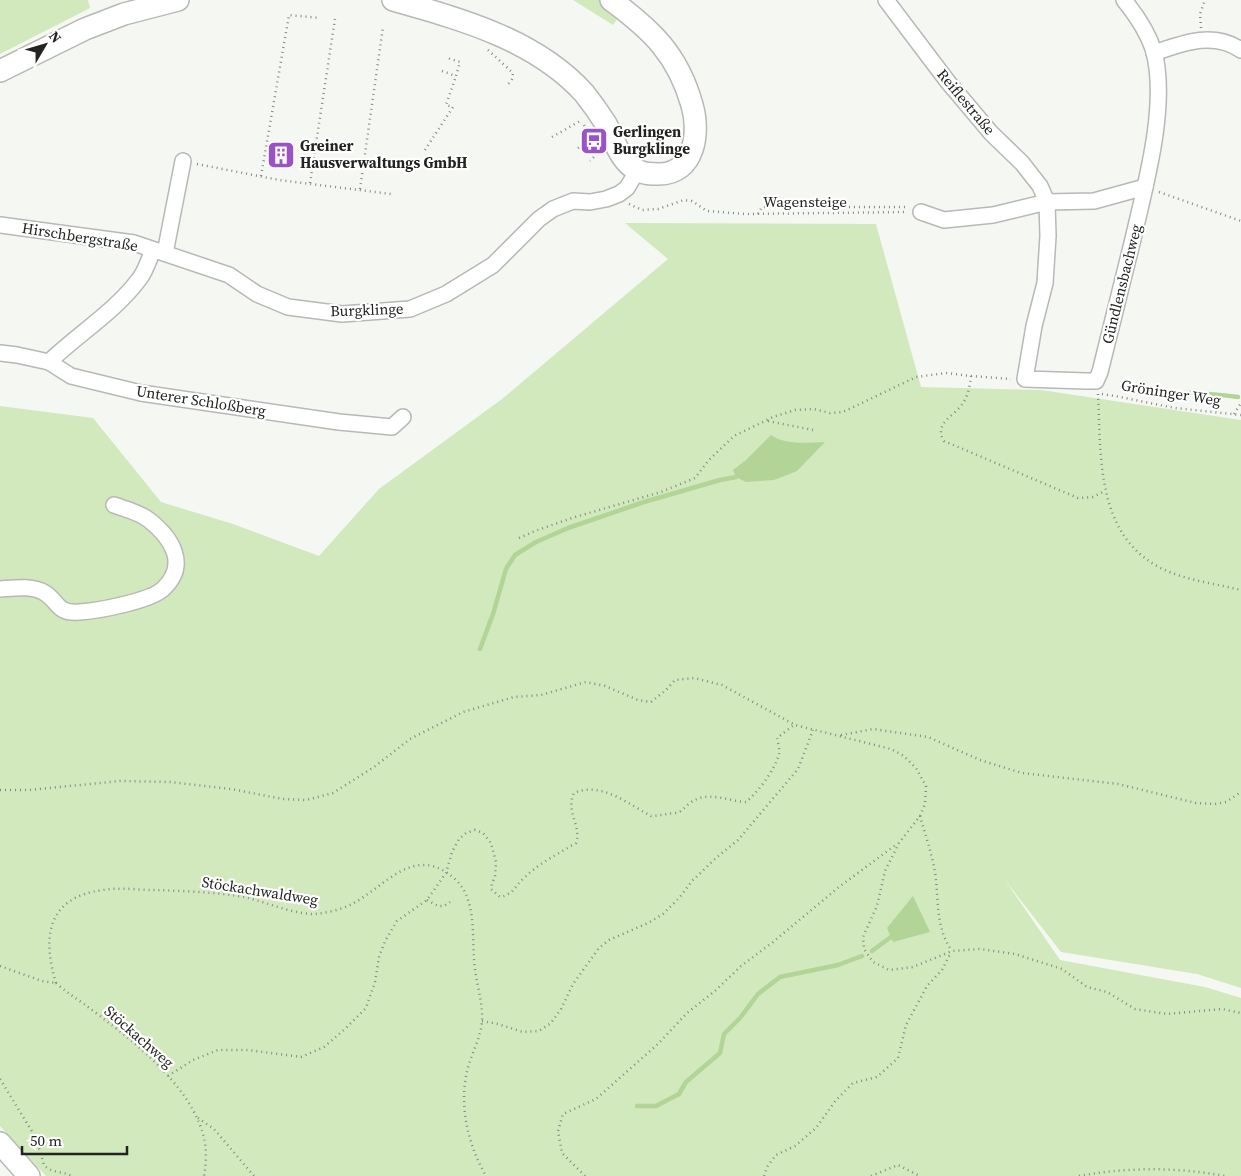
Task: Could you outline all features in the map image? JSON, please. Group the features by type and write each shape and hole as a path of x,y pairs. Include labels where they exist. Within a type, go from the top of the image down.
{"main road":[{"path":"0,71 37,51 85,29 124,14 178,0"},
{"path":"393,0 438,12 497,34 548,63 571,80 595,106 622,156 629,165 638,171 650,174 665,174 676,171 687,161 694,147 696,132 695,115 680,71 652,33 611,0"},
{"path":"0,1143 29,1176"}],"street":[{"name":"Reiflestraße","path":"886,0 948,82 990,133 1022,163 1040,186 1047,202 1048,236 1045,283 1034,326 1025,379"},
{"path":"1124,0 1138,18 1154,53 1202,39 1220,41 1234,45 1241,50"},
{"name":"Gündlensbachweg","path":"1097,387 1145,187 1155,135 1158,105 1154,53"},
{"name":"Hirschbergstraße","path":"49,362 122,299 142,276 159,251 183,161"},
{"path":"619,194 627,188 638,171"},
{"path":"921,212 944,220 993,215 1047,202 1094,201 1145,187"},
{"name":"Burgklinge","path":"159,251 229,275 257,294 288,308 342,314 410,309 446,294 493,265 539,219 553,209 573,201 590,202 619,194"},
{"name":"Hirschbergstraße","path":"0,225 134,243 159,251"},
{"name":"Unterer Schloßberg","path":"0,353 49,362 72,376 141,393 339,422 392,427 403,417"},
{"path":"1025,379 1097,387"},
{"path":"0,589 29,588 45,593 58,607 66,612 78,613 134,602 151,597 162,590 174,577 177,560 172,546 148,519 114,505"}],"path":[{"path":"1202,39 1200,14 1205,0"},
{"path":"261,176 289,16 320,18"},
{"path":"310,183 335,19"},
{"path":"360,190 383,28"},
{"path":"487,50 513,73 512,79 507,86"},
{"path":"425,150 453,107 446,105 460,62 447,58"},
{"path":"442,71 456,76"},
{"path":"552,137 582,120 591,139 595,156 590,161"},
{"path":"578,148 591,139"},
{"path":"183,161 261,176 391,194"},
{"path":"1145,187 1241,221"},
{"name":"Wagensteige","path":"619,194 631,206 642,210 658,209 684,200 692,201 707,211 758,214 921,212"},
{"path":"758,214 762,207 912,207 921,212"},
{"path":"520,538 572,518 661,492 695,478 708,461 734,436 766,420 795,410 814,409 843,412 916,377 946,373 1025,379"},
{"path":"972,376 964,403 943,423 941,428 944,441 1078,498 1093,497 1105,492"},
{"path":"1097,387 1105,492 1113,517 1122,533 1135,550 1157,566 1182,577 1241,590"},
{"name":"Gröninger Weg","path":"1097,387 1115,396 1175,408 1241,415"},
{"path":"1234,414 1241,403"},
{"path":"766,420 813,430"},
{"path":"0,790 29,790 120,781 170,782 230,789 283,799 306,800 333,793 374,767 410,739 463,712 514,697 541,695 586,682 605,686 638,700 651,702 675,680 694,678 722,686 795,725 891,749 904,756 916,768 926,786 925,804 920,816 899,843 885,871 877,906 863,937 864,949 872,962 889,970 913,967 952,951 980,949 1015,954 1062,969 1087,987 1107,992 1135,1009 1167,1014 1222,1009 1241,1012"},
{"path":"168,1076 193,1060 218,1050 248,1050 301,1057 324,1047 366,1008 375,982 385,941 397,921 427,900 446,873 452,852 466,833 475,830 483,833 491,843 496,862 495,878 491,889 500,897 508,895 522,879 551,856 576,843 578,834 570,800 574,793 582,789 592,788 617,796 651,816 678,813 690,803 708,797 727,798 734,802 746,802 761,787 770,773 779,753 777,738 795,725"},
{"path":"482,1021 523,1032 539,1030 552,1023 573,984 599,948 609,940 648,923 663,914 680,897 692,881 738,840 798,769 814,729"},
{"path":"839,735 873,729 928,737 980,760 1022,773 1118,784 1196,803 1214,804 1226,802 1241,792"},
{"path":"920,816 935,872 940,923 945,941 952,951"},
{"path":"585,1176 562,1153 558,1131 564,1114 596,1098 658,1044 688,1012 715,991 741,966 839,887 899,843"},
{"name":"Stöckachwaldweg","path":"56,983 50,962 48,942 52,924 57,914 68,902 90,892 104,889 205,893 242,897 313,914 330,912 350,904 395,874 409,867 427,866 446,873 456,880 464,890 472,921 474,966 482,1003 482,1021 480,1035 467,1071 464,1094 471,1144 476,1160 486,1176"},
{"path":"427,900 438,906 444,906 450,902"},
{"path":"764,1176 767,1167 776,1155 795,1146 816,1128 836,1100 853,1083 876,1077 898,1058 906,1026 926,986 942,970 952,951"},
{"path":"0,966 42,981 56,983"},
{"name":"Stöckachweg","path":"56,983 127,1037 168,1076 198,1117 205,1140 206,1165 204,1176"},
{"path":"0,1079 36,1138 44,1165 54,1171 72,1176"},
{"path":"198,1117 214,1130 254,1176"},
{"path":"871,1176 898,1165 920,1176"},
{"path":"1079,1176 1108,1170 1135,1169 1174,1169 1225,1176"}],"shaded area":[{"path":"0,0 88,0 90,8 0,54"},
{"path":"573,0 631,0 613,25"},
{"path":"625,223 876,224 921,387 1041,390 1241,420 1241,988 1197,974 1061,952 1005,880 1060,960 1205,987 1241,998 1241,1176 46,1176 0,1126 0,406 93,418 161,502 233,524 319,556 379,489 502,399 668,259"},
{"path":"771,435 790,442 825,442 797,471 774,480 746,482 736,477 733,470"},
{"path":"913,896 930,932 893,942 887,928"}],"waterway":[{"path":"1163,395 1191,393 1238,397"},
{"path":"480,649 493,614 506,569 515,555 536,542 568,528 644,502 736,477"},
{"path":"872,951 891,937"},
{"path":"637,1106 656,1106 679,1094 686,1082 720,1053 724,1034 740,1018 758,994 780,977 838,965 862,956"}],"place":[{"name":"Gerlingen Burgklinge","path":"594,141"},
{"name":"Greiner Hausverwaltungs GmbH","path":"281,155"}]}
